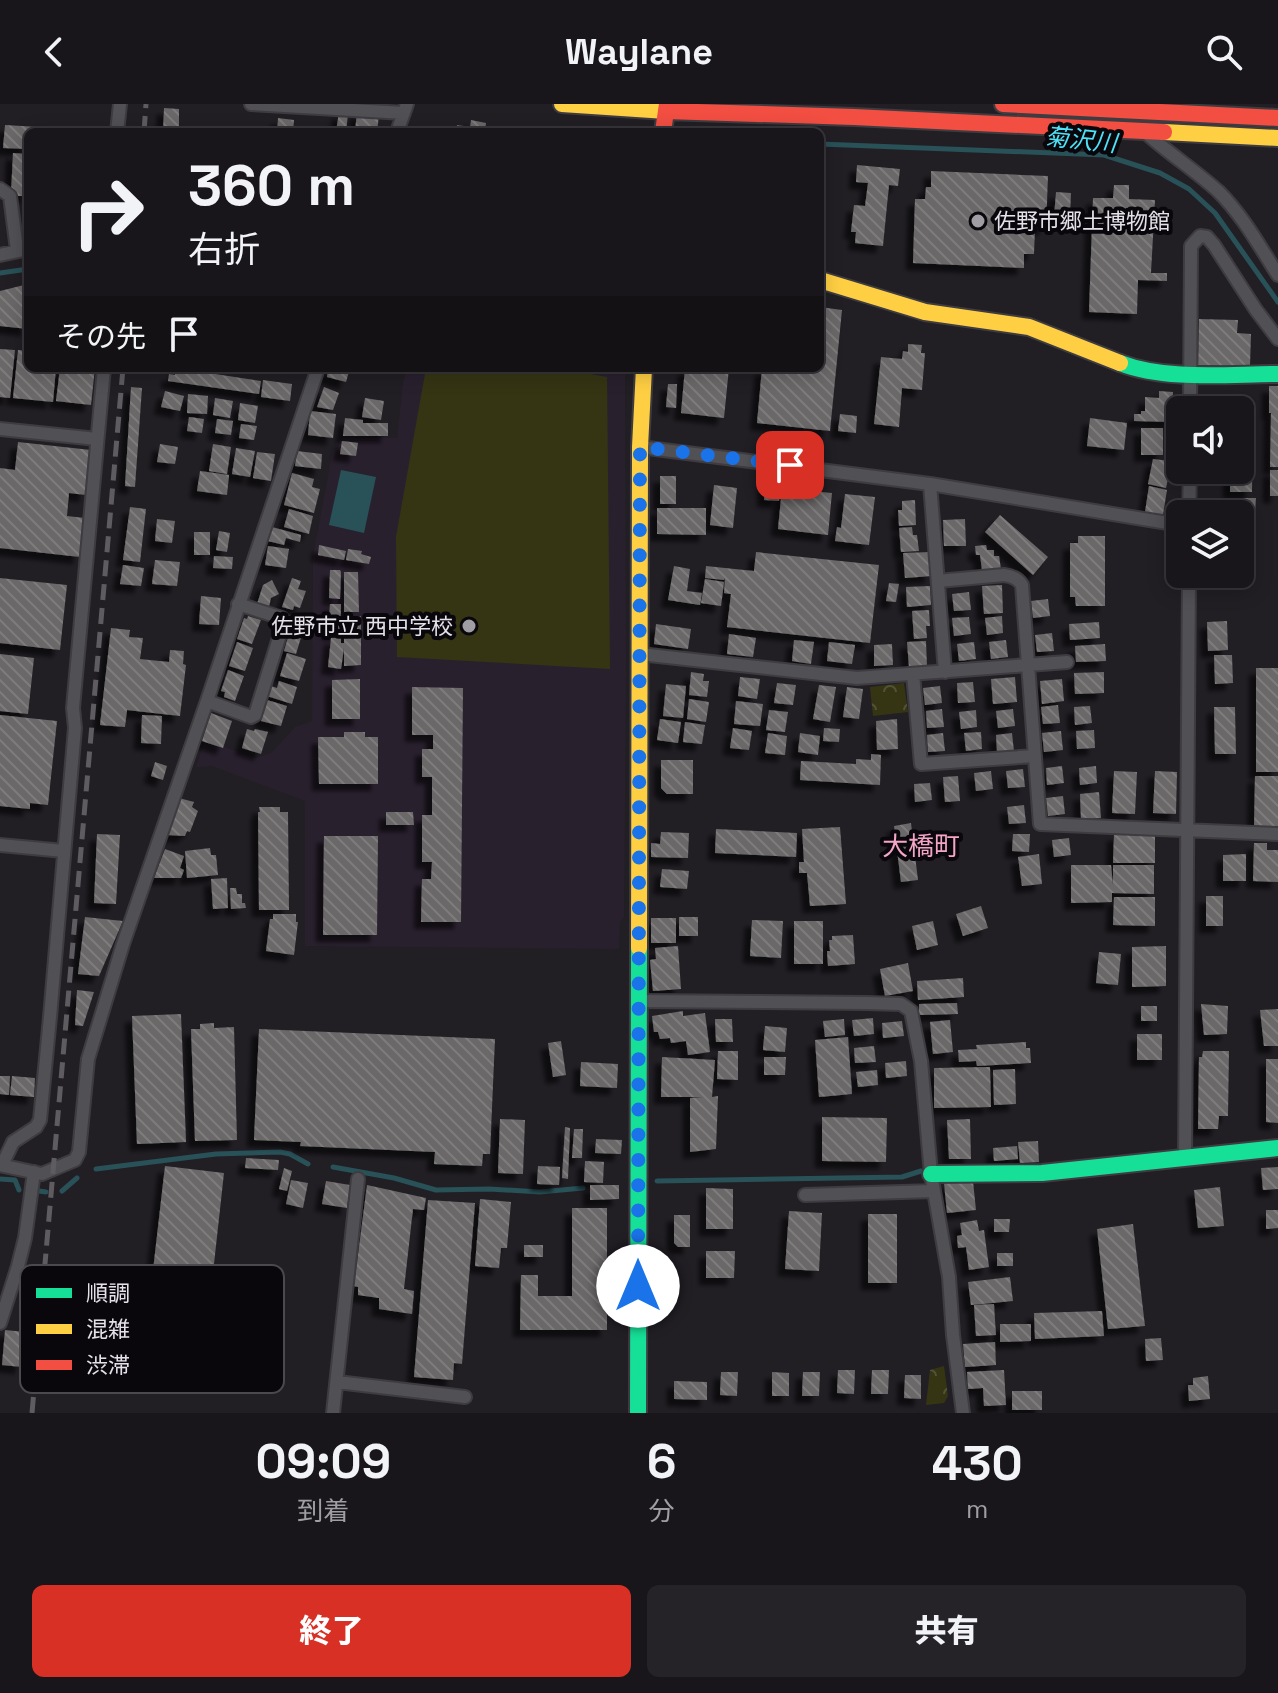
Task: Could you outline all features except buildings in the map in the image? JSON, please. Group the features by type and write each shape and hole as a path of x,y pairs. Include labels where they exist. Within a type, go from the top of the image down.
{"main road":[{"path":"562,104 1278,138"},
{"path":"1003,104 1278,118"},
{"path":"664,128 667,107"},
{"path":"824,281 925,312 1029,327 1133,368 1170,374 1278,374"},
{"path":"638,1413 640,447 644,372"},
{"path":"931,1174 1042,1173 1278,1148"}],"street":[{"path":"117,128 120,104"},
{"path":"251,104 405,108 398,128"},
{"path":"1074,128 1075,106"},
{"path":"1145,131 1218,192 1278,275"},
{"path":"0,189 10,196 22,250 0,255"},
{"path":"1190,396 1191,246 1200,236 1207,237 1214,245 1278,339"},
{"path":"104,372 40,1120 36,1127 13,1142 1,1165 42,1174 75,1160 79,1152 88,1059 123,944 317,372"},
{"path":"0,429 97,439"},
{"path":"640,447 930,484 1166,523"},
{"path":"930,484 945,672"},
{"path":"938,581 1004,575 1012,576 1022,585 1040,824 1278,834"},
{"path":"1185,1157 1189,588"},
{"path":"207,701 251,717 255,715 284,622 282,618 238,604"},
{"path":"640,654 857,678 1067,662"},
{"path":"913,674 921,764 1035,756"},
{"path":"0,845 64,851"},
{"path":"638,1001 901,1004 911,1011 921,1061 931,1174 949,1277 963,1413"},
{"path":"0,1323 4,1300 25,1238 34,1172"},
{"path":"333,1413 358,1179"},
{"path":"805,1195 934,1191"},
{"path":"337,1382 465,1397"}],"shaded area":[{"name":"佐野市立 西中学校","path":"406,372 625,372 624,917 620,922 619,949 305,946 305,801 212,766 196,767 205,740 256,758 271,753 295,727 312,721 313,556 333,449 338,449 340,438 397,438"}],"green space":[{"path":"425,372 580,372 607,377 610,669 397,657 396,537"},
{"path":"904,683 908,712 873,716 870,687"},
{"path":"944,1366 948,1396 944,1403 926,1405 930,1370"}],"water":[{"path":"341,470 376,477 364,533 329,525"}],"waterway":[{"name":"菊沢川","path":"824,144 1104,155 1160,173 1189,189 1215,213 1278,302"},
{"name":"菊沢川","path":"0,273 24,270"},
{"path":"96,1169 216,1154 280,1152 308,1164"},
{"path":"333,1167 394,1178 436,1190 540,1192 583,1188"},
{"path":"657,1181 902,1177 921,1171"},
{"path":"62,1191 77,1178"},
{"path":"0,1179 15,1180 19,1190"},
{"path":"39,1191 46,1192"}],"railway":[{"path":"144,128 146,104"},
{"path":"45,1265 123,372"},
{"path":"32,1413 34,1393"}],"traffic: fast":[{"path":"1120,363 1138,369 1177,374 1278,374"},
{"path":"638,1413 639,948"},
{"path":"931,1174 1042,1173 1278,1148"}],"traffic: slow":[{"path":"562,104 666,111"},
{"path":"1164,132 1278,138"},
{"path":"824,281 925,312 1029,327 1120,363"},
{"path":"639,948 640,447 644,372"}],"traffic: jam":[{"path":"664,128 667,104"},
{"path":"1003,104 1278,118"},
{"path":"666,111 1164,132"}],"place":[{"name":"佐野市郷土博物館","path":"978,221"},
{"name":"佐野市立 西中学校","path":"469,626"}],"district":[{"name":"大橋町","path":"921,846"}],"route":[{"path":"638,1286 640,447 790,465"}]}
